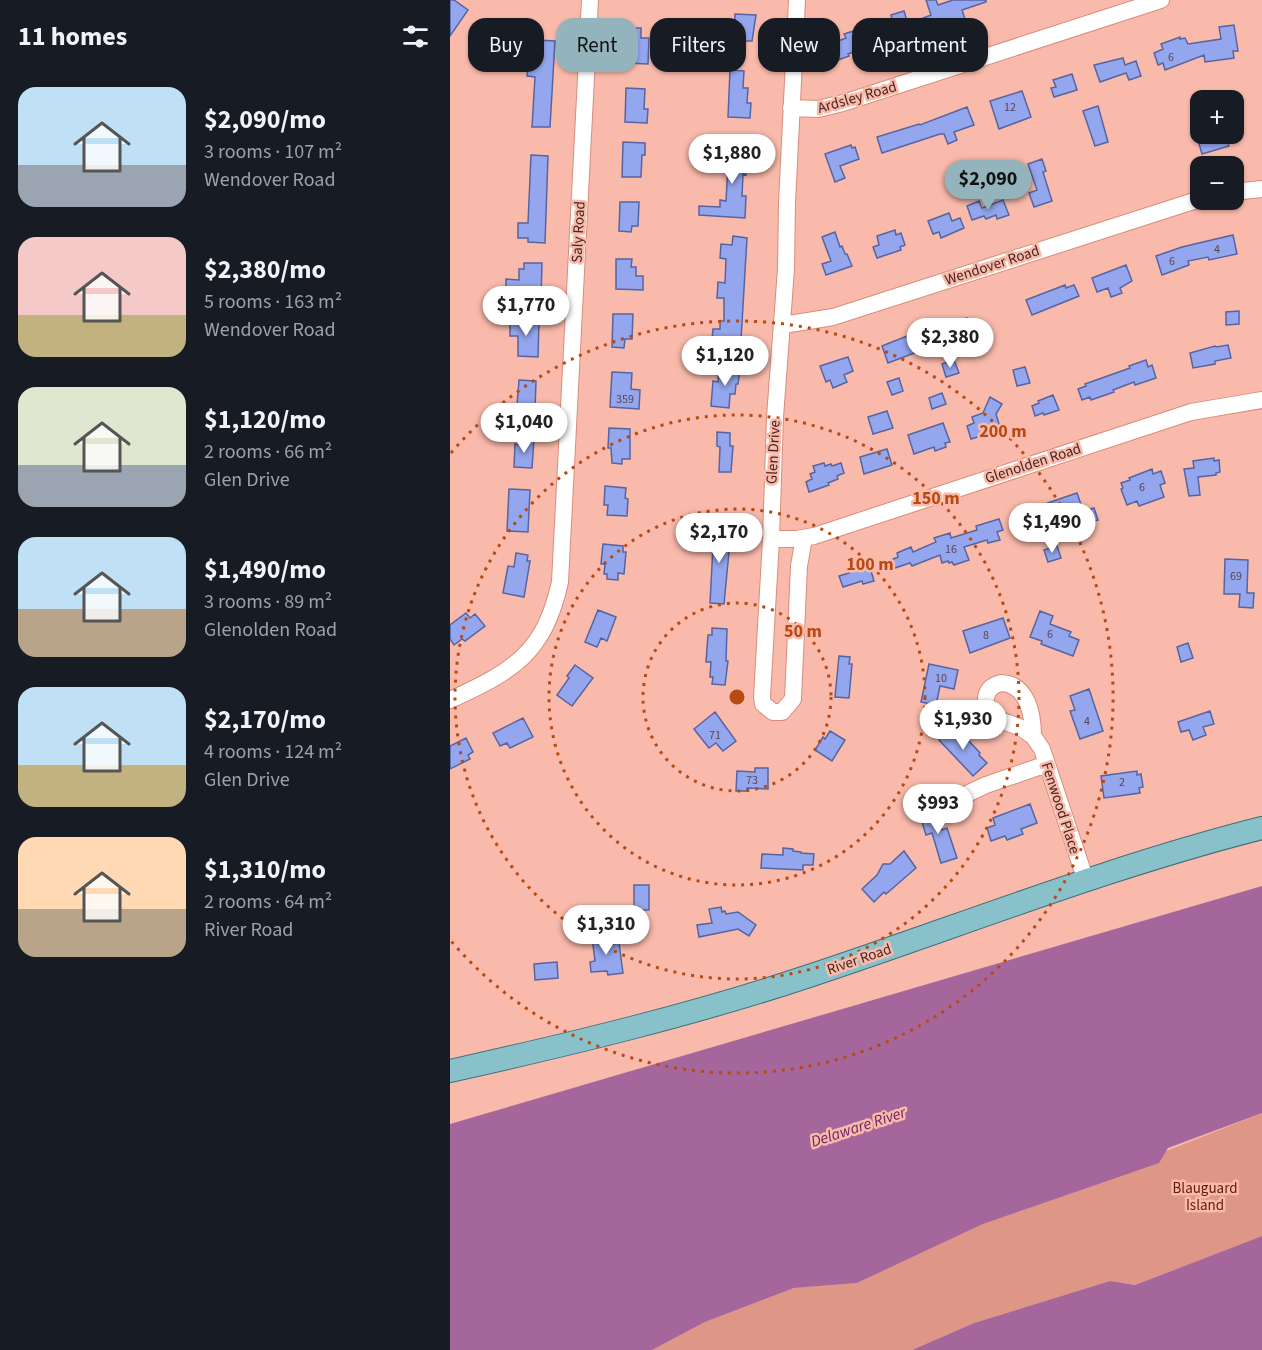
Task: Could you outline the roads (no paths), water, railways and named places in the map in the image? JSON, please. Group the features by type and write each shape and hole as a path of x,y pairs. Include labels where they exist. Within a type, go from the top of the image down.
{"main road":[{"name":"River Road","path":"450,1071 640,1025 807,977 1086,881 1262,828"}],"street":[{"name":"Saly Road","path":"450,700 493,680 525,655 548,621 560,582 590,0"},
{"name":"Glen Drive","path":"797,0 783,325 775,417 762,697 763,704 768,710 778,713 790,704 794,691 797,586 804,538"},
{"name":"Ardsley Road","path":"791,108 818,109 843,103 1161,0"},
{"path":"1244,191 1262,189"},
{"name":"Wendover Road","path":"783,325 833,317 1190,202"},
{"name":"Glenolden Road","path":"771,539 804,538 1191,412 1262,400"},
{"name":"Fenwood Place","path":"1033,736 1042,749 1086,881"},
{"path":"944,812 969,793 986,785 1047,764"}],"water":[{"name":"Delaware River","path":"1262,886 1262,1113 1168,1148 1159,1163 983,1224 857,1283 794,1288 705,1322 652,1350 450,1350 450,1124"},
{"path":"1262,1236 1262,1350 912,1350 974,1323 1110,1281 1135,1285"}],"park label":[{"name":"Blauguard Island","path":"1205,1196"}]}
